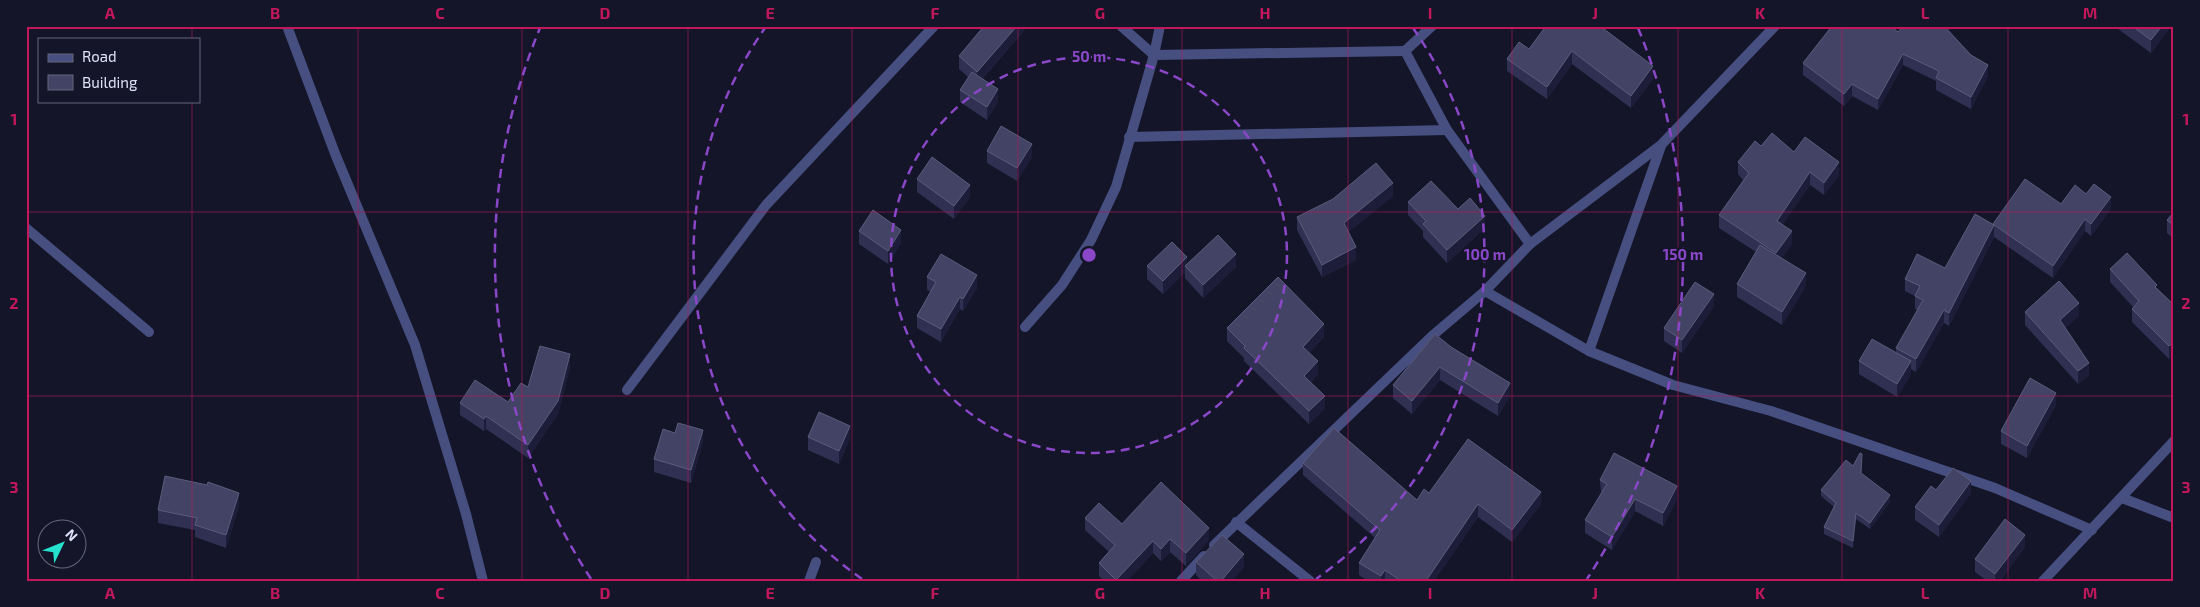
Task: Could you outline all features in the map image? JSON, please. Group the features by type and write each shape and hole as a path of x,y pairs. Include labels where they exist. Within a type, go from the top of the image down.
{"street":[{"path":"287,26 336,156 414,345 466,514 483,581"},
{"path":"627,390 766,205 934,26"},
{"path":"1121,26 1154,55 1405,52 1432,26"},
{"path":"1025,327 1062,285 1091,240 1116,188 1154,55 1160,26"},
{"path":"1181,581 1236,522 1350,416 1432,336 1485,291 1530,244 1661,145 1775,26"},
{"path":"1405,52 1447,130 1530,244"},
{"path":"1130,137 1447,130"},
{"path":"1589,351 1661,145"},
{"path":"26,228 149,332"},
{"path":"1485,291 1589,351 1673,385 1771,411 1995,488 2092,530"},
{"path":"2043,581 2174,442"},
{"path":"2122,498 2174,518"},
{"path":"1236,522 1310,581"},
{"path":"809,581 816,562"}],"building":[{"path":"984,26 1017,26 977,72 959,56"},
{"path":"1546,26 1600,26 1653,66 1631,96 1572,51 1547,87 1507,59 1519,42 1529,49"},
{"path":"1832,26 1891,26 1898,32 1903,26 1944,26 1971,55 1988,65 1971,97 1936,78 1939,71 1903,54 1878,99 1852,84 1844,94 1803,63"},
{"path":"2132,26 2162,26 2151,40"},
{"path":"972,72 998,89 987,107 960,90"},
{"path":"1001,126 1032,144 1017,168 987,151"},
{"path":"1772,133 1794,152 1805,137 1839,162 1824,183 1810,172 1777,221 1792,231 1776,253 1719,215 1749,173 1738,162 1755,141 1761,146"},
{"path":"932,157 970,185 954,206 917,179"},
{"path":"1376,163 1393,183 1344,223 1356,247 1322,265 1297,217 1333,199"},
{"path":"2025,179 2061,204 2075,185 2086,194 2094,184 2111,197 2091,224 2085,219 2053,266 1993,224"},
{"path":"1431,181 1458,209 1470,198 1485,216 1447,250 1423,224 1426,221 1408,202"},
{"path":"873,210 901,230 888,251 859,231"},
{"path":"2174,212 2174,226 2167,220"},
{"path":"1975,214 1994,225 1949,313 1944,310 1916,359 1896,348 1923,300 1915,296 1920,286 1905,279 1917,254 1945,268"},
{"path":"1218,235 1236,254 1203,285 1185,266"},
{"path":"1172,242 1187,257 1163,281 1147,266"},
{"path":"1760,245 1806,273 1782,312 1737,284"},
{"path":"2127,253 2157,285 2155,287 2174,305 2174,342 2169,346 2132,309 2139,301 2110,269"},
{"path":"941,254 977,275 963,299 960,297 941,329 917,316 936,282 927,277"},
{"path":"1278,277 1324,324 1303,347 1318,361 1304,376 1325,396 1309,411 1244,348 1245,346 1227,328"},
{"path":"2059,281 2079,303 2060,320 2089,363 2078,371 2025,312"},
{"path":"1695,282 1714,294 1682,340 1664,328"},
{"path":"1435,334 1451,347 1510,383 1498,403 1440,367 1412,401 1393,385"},
{"path":"1872,339 1911,361 1897,384 1859,361"},
{"path":"540,346 570,354 558,401 528,445 486,416 484,419 460,403 475,380 508,402 521,383 528,387"},
{"path":"2030,378 2056,393 2027,446 2001,431"},
{"path":"819,412 850,426 839,451 808,437"},
{"path":"678,423 703,430 691,470 654,459 663,429 675,433"},
{"path":"1334,428 1417,500 1424,489 1429,493 1468,439 1541,492 1512,530 1478,504 1426,581 1401,581 1385,570 1381,576 1359,563 1380,530 1303,463"},
{"path":"1614,453 1677,486 1663,513 1635,499 1612,537 1585,520 1607,484 1600,480"},
{"path":"1860,453 1862,454 1861,473 1890,495 1870,523 1856,513 1853,541 1824,527 1836,503 1821,490 1846,460 1853,466"},
{"path":"1953,468 1971,481 1939,525 1915,507 1931,486 1936,490"},
{"path":"165,476 207,485 208,482 239,493 226,535 195,525 197,518 158,510"},
{"path":"1161,482 1209,528 1186,553 1170,539 1161,549 1153,541 1116,580 1099,563 1115,545 1085,518 1099,503 1122,524"},
{"path":"2005,519 2025,535 1995,574 1975,559"},
{"path":"1222,535 1244,554 1221,581 1217,581 1196,562"}]}
